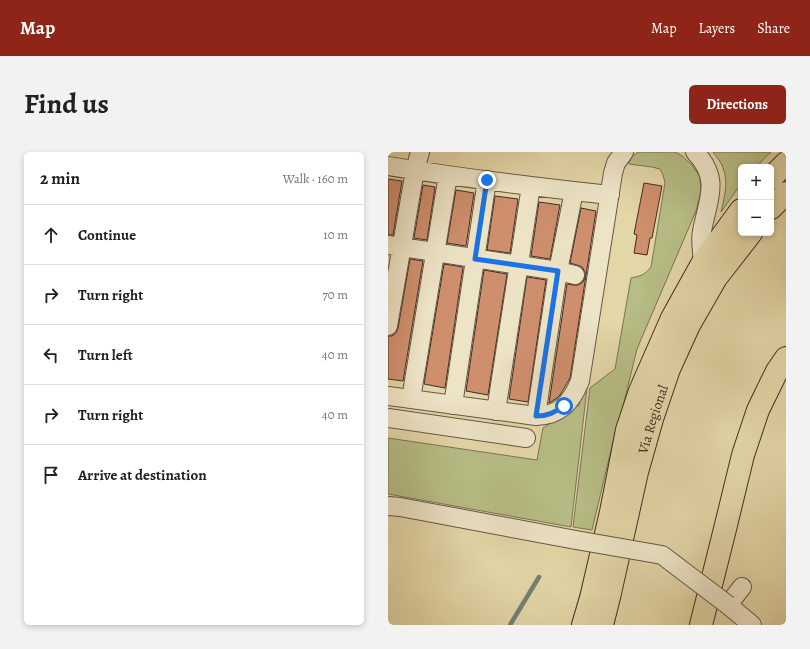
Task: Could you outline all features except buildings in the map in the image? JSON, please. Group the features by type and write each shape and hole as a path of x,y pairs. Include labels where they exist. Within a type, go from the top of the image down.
{"main road":[{"path":"774,175 786,163"},
{"path":"774,205 786,194"},
{"path":"583,625 592,598 627,430 640,391 672,318 703,262 738,214"},
{"name":"Via Regional","path":"602,625 637,472 652,419 669,369 689,325 716,278 749,236"},
{"path":"701,625 743,454 758,410 777,371 786,358"}],"street":[{"path":"388,326 395,246 420,152"},
{"path":"388,396 496,412 536,416 546,416 564,406 574,395 580,381 613,173 616,163 624,152"},
{"path":"695,152 704,164 710,177 711,190 702,232 703,262"},
{"path":"388,166 531,186 610,195"},
{"path":"411,399 448,175"},
{"path":"453,405 487,180"},
{"path":"496,412 531,186"},
{"path":"536,416 558,271 574,191"},
{"path":"395,246 558,271 575,275"},
{"path":"388,418 526,438"},
{"path":"388,506 662,555 752,625"},
{"path":"728,606 742,587"}],"green space":[{"path":"639,152 675,152 682,156 692,165 700,177 701,191 696,211 637,349 592,530 573,527 590,388 615,369 631,278 642,275 651,267 665,183 660,169 629,164 632,157"},
{"path":"713,152 771,152 759,164 738,164 738,188 721,212 726,179 719,160"},
{"path":"582,388 587,388 571,527 388,494 388,438 537,460 543,428 579,405"}],"waterway":[{"path":"510,625 539,577"}],"route":[{"path":"487,180 475,259 558,271 536,416 546,416 564,406"}]}
